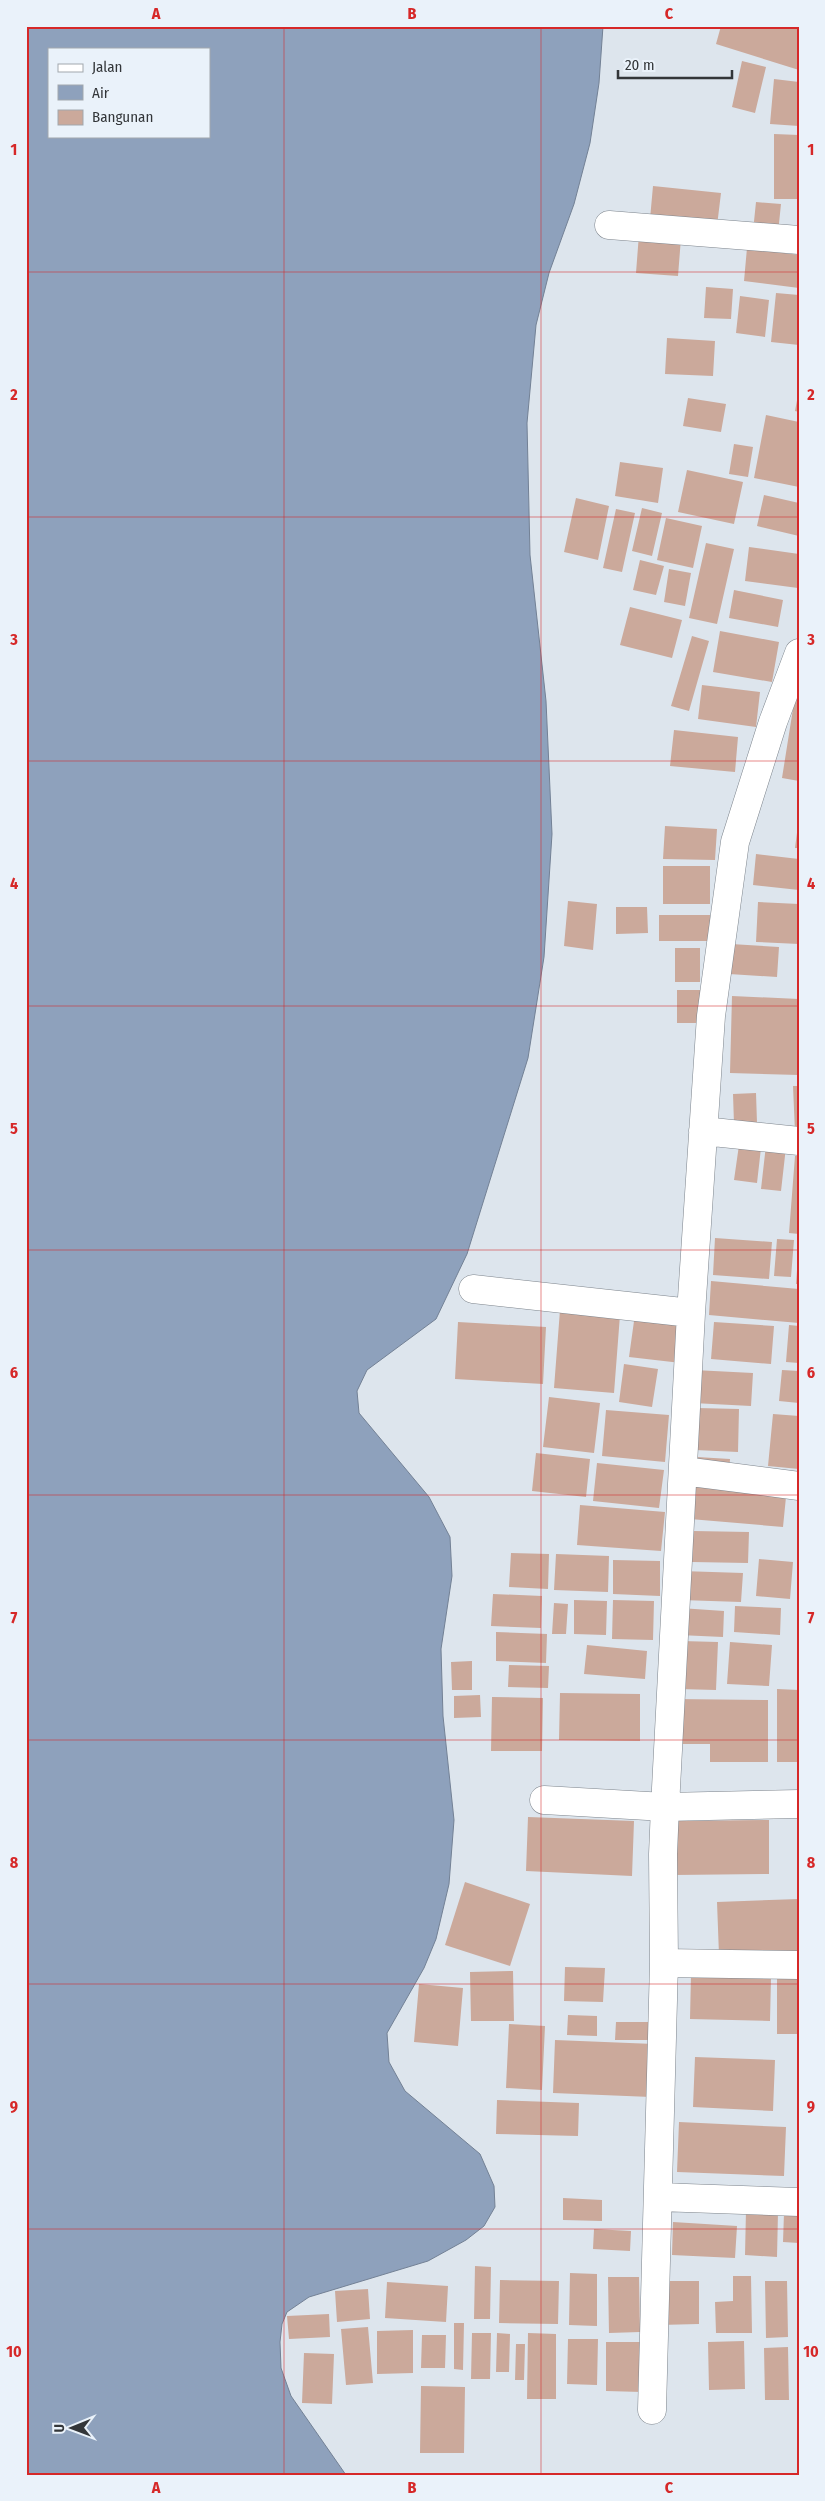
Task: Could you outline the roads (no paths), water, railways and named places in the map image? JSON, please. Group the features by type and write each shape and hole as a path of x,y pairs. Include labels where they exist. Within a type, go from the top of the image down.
{"street":[{"path":"609,225 799,240"},
{"path":"652,2410 664,1963 663,1854 691,1313 711,1016 735,842 793,680 799,653"},
{"path":"703,1131 799,1141"},
{"path":"474,1289 691,1313"},
{"path":"683,1471 799,1486"},
{"path":"544,1800 665,1807 799,1804"},
{"path":"664,1963 799,1966"},
{"path":"658,2197 799,2202"}],"water":[{"path":"26,26 603,26 599,83 590,143 574,204 549,273 536,325 527,423 530,555 546,701 552,834 544,957 528,1058 467,1254 436,1319 367,1370 357,1391 359,1413 429,1497 450,1537 452,1576 441,1649 443,1716 454,1820 449,1884 436,1939 424,1968 387,2033 389,2062 405,2091 480,2154 494,2186 495,2207 484,2226 466,2240 428,2261 309,2297 287,2312 282,2324 280,2342 281,2368 291,2396 346,2475 26,2475"}]}
